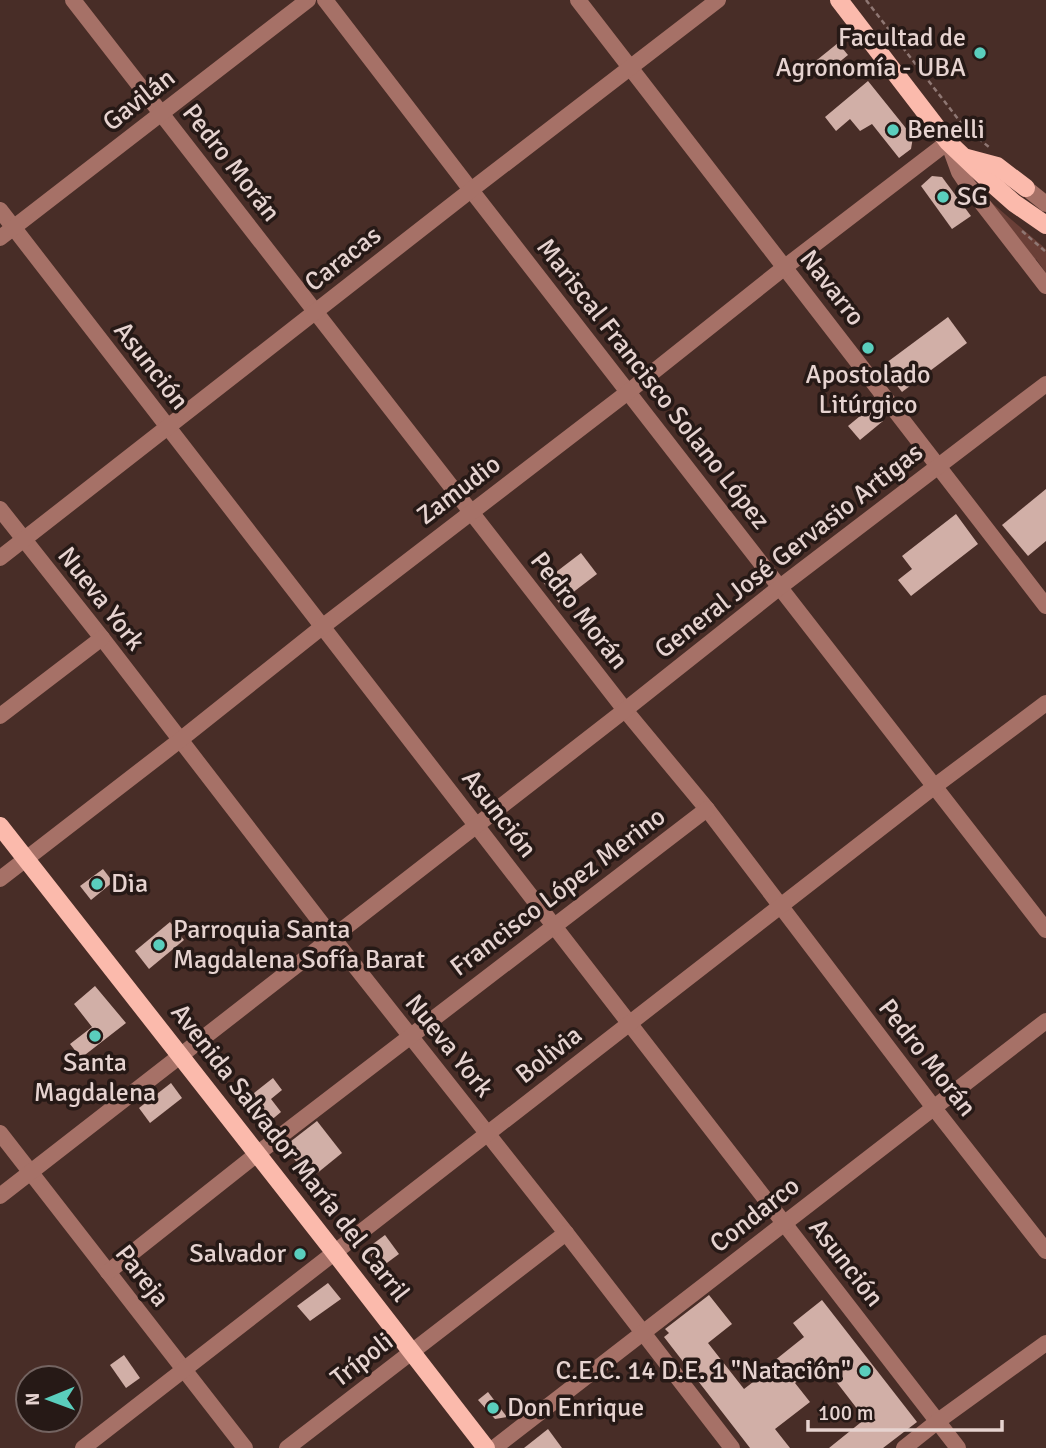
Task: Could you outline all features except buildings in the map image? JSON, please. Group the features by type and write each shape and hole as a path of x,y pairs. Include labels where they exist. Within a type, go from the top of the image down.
{"main road":[{"path":"839,0 948,142 1014,203 1046,225"},
{"path":"964,157 997,166 1026,188"},
{"name":"Avenida Salvador María del Carril","path":"0,826 486,1448"}],"street":[{"name":"Pedro Morán","path":"73,0 625,710 707,809 780,908 1046,1251"},
{"name":"Gavilán","path":"0,238 308,0"},
{"name":"Mariscal Francisco Solano López","path":"325,0 1046,930"},
{"name":"Navarro","path":"578,0 1046,606"},
{"name":"Caracas","path":"0,558 718,0"},
{"name":"Zamudio","path":"0,879 948,142"},
{"path":"948,142 967,184 1046,286"},
{"path":"1026,188 1046,204"},
{"name":"Asunción","path":"0,210 958,1448"},
{"name":"General José Gervasio Artigas","path":"0,1196 780,587 1046,384"},
{"name":"Nueva York","path":"0,509 732,1448"},
{"path":"0,716 102,638"},
{"name":"Bolivia","path":"83,1448 935,786 1046,703"},
{"name":"Francisco López Merino","path":"108,1272 257,1154 707,809"},
{"name":"Condarco","path":"494,1448 1046,1021"},
{"name":"Pareja","path":"0,1133 245,1448"},
{"name":"Trípoli","path":"288,1448 566,1233"},
{"path":"904,1448 1046,1343"}],"path":[{"path":"866,0 965,128 996,152"},
{"path":"1015,225 1046,251"}],"shaded area":[{"path":"985,197 1046,249 1046,273 1036,259 1032,262"}],"place":[{"name":"Facultad de Agronomía - UBA","path":"980,53"},
{"name":"Benelli","path":"893,130"},
{"name":"SG","path":"943,197"},
{"name":"Apostolado Litúrgico","path":"868,348"},
{"name":"Dia","path":"97,884"},
{"name":"Parroquia Santa Magdalena Sofía Barat","path":"159,945"},
{"name":"Santa Magdalena","path":"95,1036"},
{"name":"Salvador","path":"300,1254"},
{"name":"C.E.C. 14 D.E. 1 \"Natación\"","path":"865,1371"},
{"name":"Don Enrique","path":"493,1408"}]}
